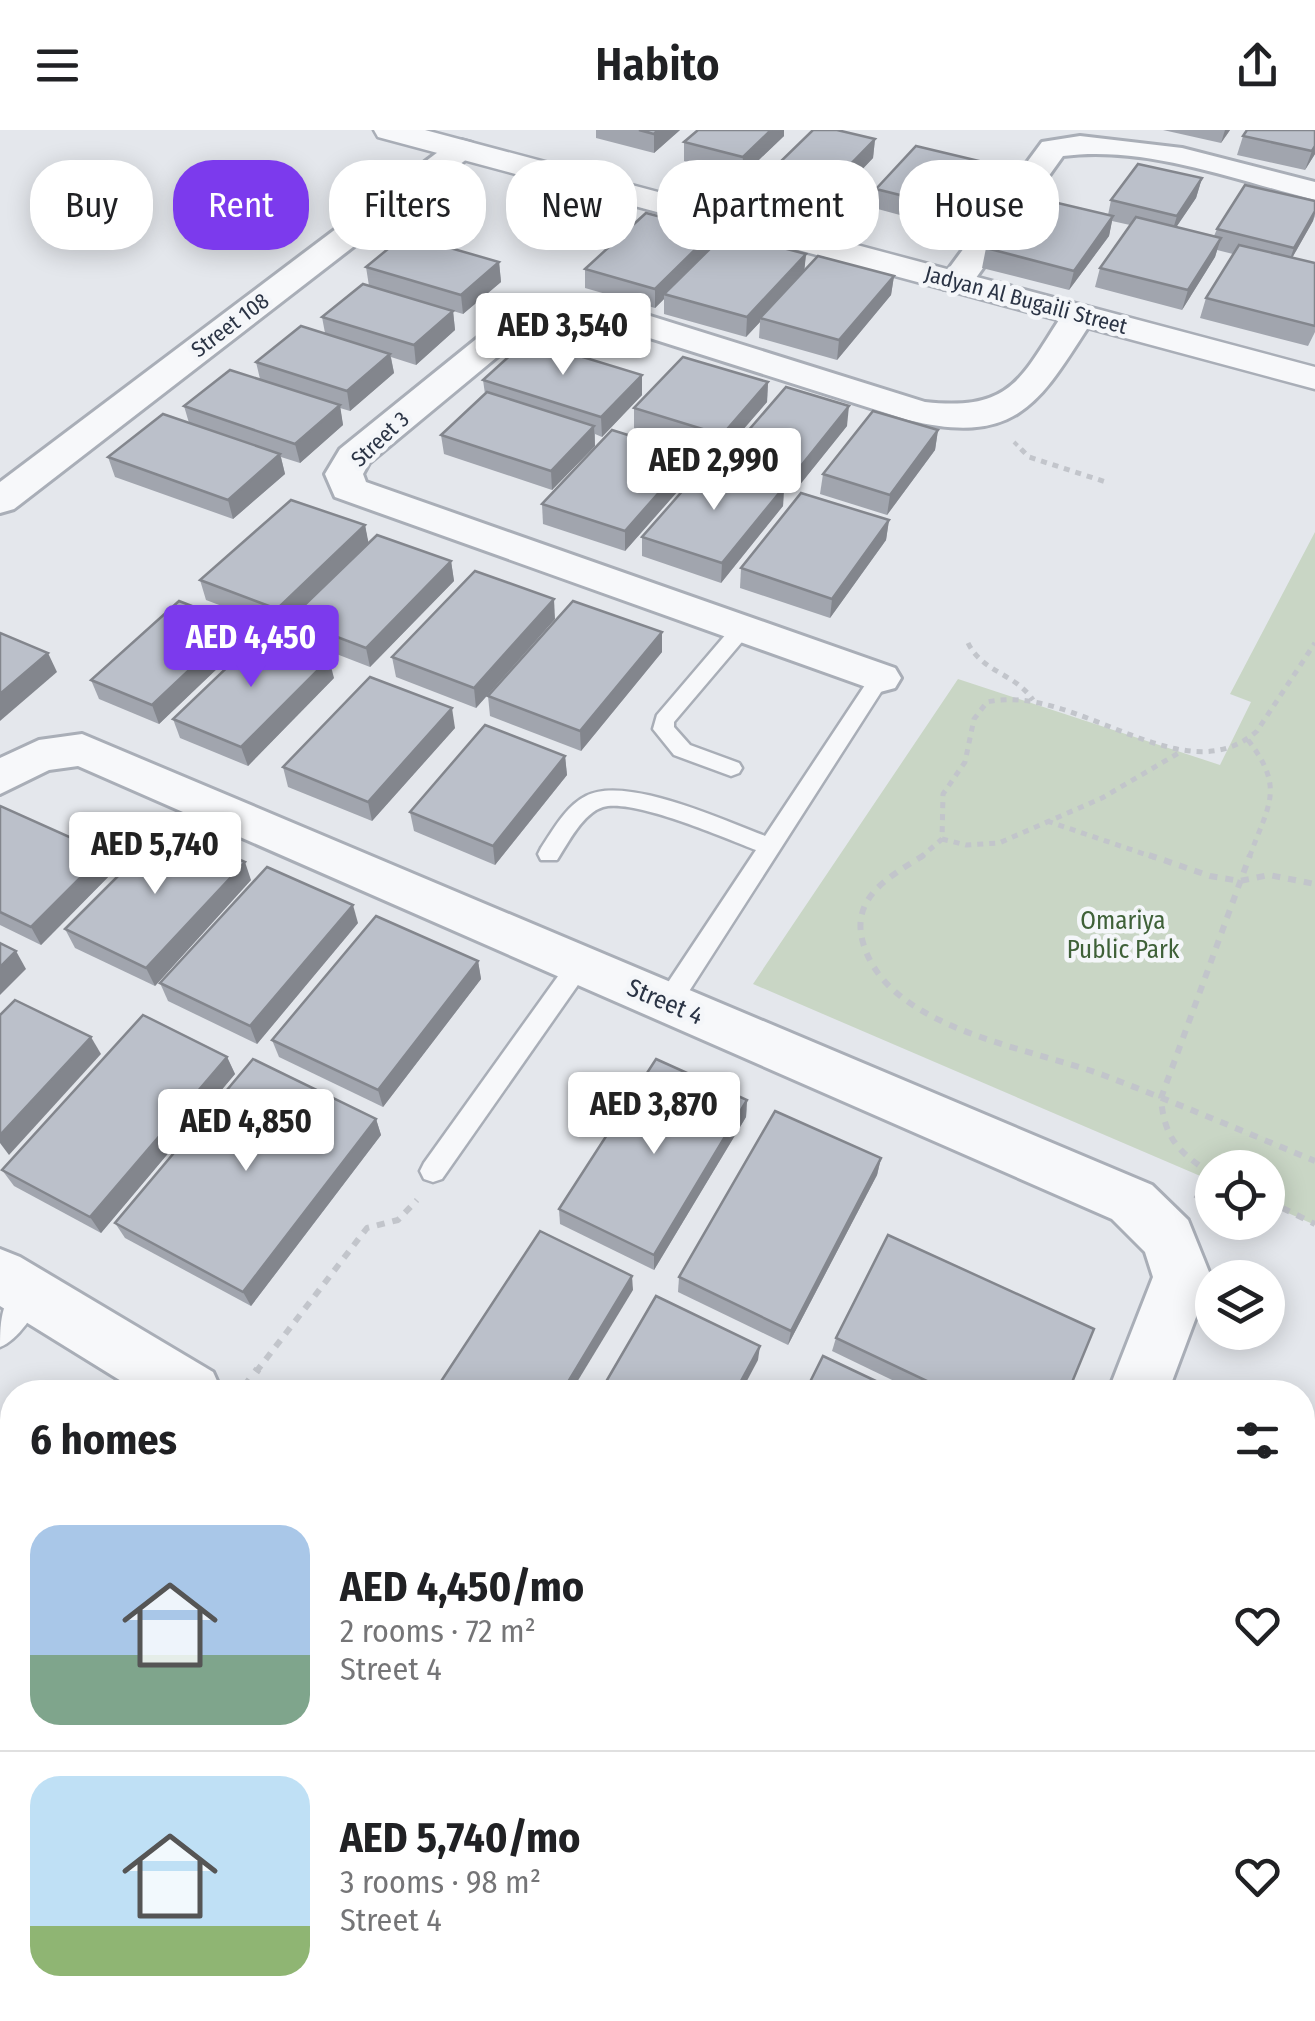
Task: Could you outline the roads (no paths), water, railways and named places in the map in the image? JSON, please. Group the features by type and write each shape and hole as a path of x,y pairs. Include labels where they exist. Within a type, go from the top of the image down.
{"street":[{"name":"Jadyan Al Bugaili Street","path":"389,130 443,140 1315,378"},
{"name":"Street 108","path":"0,501 443,140"},
{"path":"956,282 1053,148 1077,142 1117,145 1315,190"},
{"name":"Street 3","path":"880,678 349,489 344,474 353,457 534,308 560,306 600,311 921,412 948,416 1000,409 1020,399 1079,315"},
{"name":"Street 4","path":"0,778 39,756 82,750 1132,1202 1168,1238 1182,1277 1143,1380"},
{"path":"10,1301 168,1380"}],"lane":[{"path":"732,768 682,750 663,729 664,720 740,631"},
{"path":"668,1003 880,678"},
{"path":"549,854 591,802 621,796 770,846"},
{"path":"433,1172 579,965"}],"park label":[{"name":"Omariya Public Park","path":"1123,936"}]}
